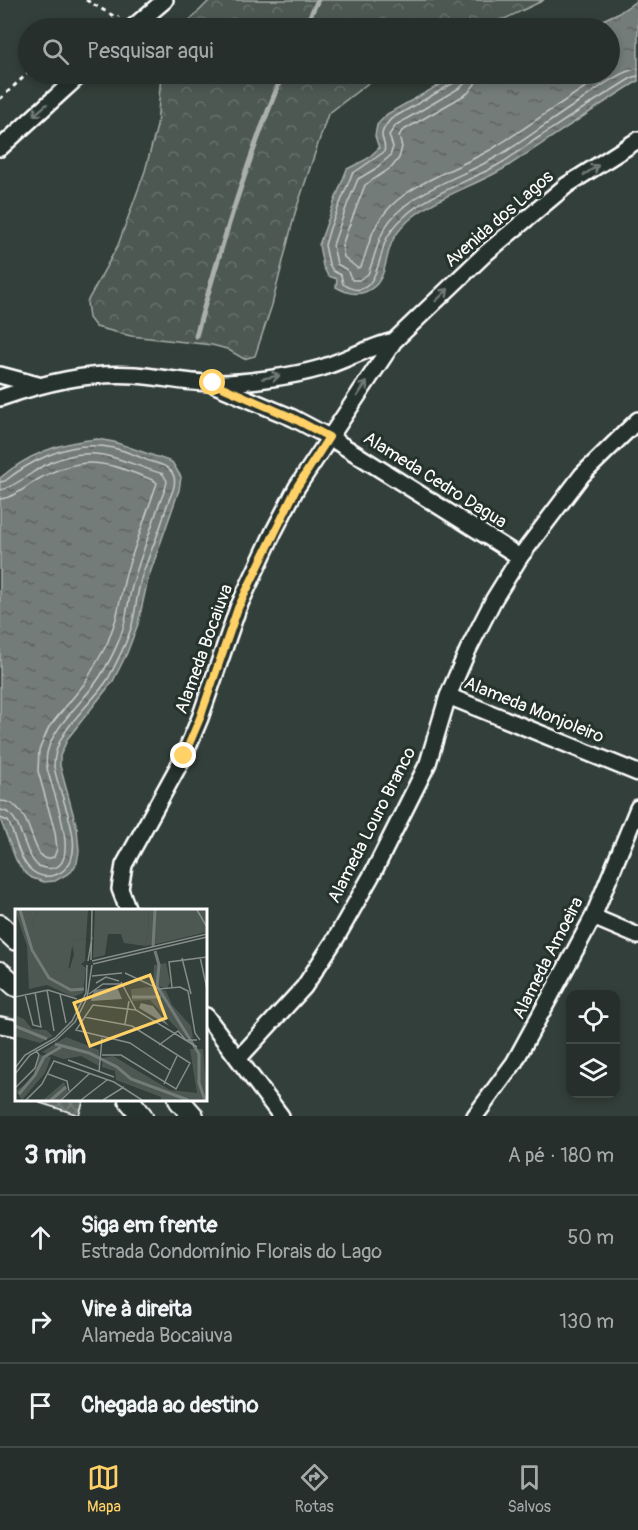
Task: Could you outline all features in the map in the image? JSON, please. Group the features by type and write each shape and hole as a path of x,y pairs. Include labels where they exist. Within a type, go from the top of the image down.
{"street":[{"path":"144,18 165,0"},
{"path":"0,148 70,84"},
{"name":"Avenida dos Lagos","path":"329,437 394,341 486,253 567,185 638,140"},
{"name":"Avenida dos Lagos","path":"0,398 38,385 86,376 133,375 213,383 263,379 320,368 376,345 394,341"},
{"name":"Avenida dos Lagos","path":"0,375 38,385"},
{"name":"Alameda Cedro Dagua","path":"213,383 293,418 329,437 520,557"},
{"name":"Alameda Louro Branco","path":"238,1059 304,987 336,938 374,871 428,763 448,696 468,650 520,557 582,475 638,420"},
{"name":"Alameda Bocaiuva","path":"128,909 120,890 124,865 184,756 200,718 238,608 274,531 297,487 329,437"},
{"name":"Alameda Monjoleiro","path":"448,696 638,773"},
{"name":"Alameda Amoeira","path":"475,1116 514,1063 531,1033 592,917 638,808"},
{"path":"592,917 638,936"},
{"path":"1,925 15,939"},
{"path":"0,972 15,985"},
{"path":"207,1017 281,1116"},
{"path":"0,1025 15,1028"},
{"path":"180,1101 193,1116"}],"path":[{"path":"86,0 117,18"},
{"path":"0,99 18,82"}],"green space":[{"path":"210,0 544,0 507,18 192,18"},
{"path":"160,84 367,84 328,114 295,213 272,305 255,356 244,359 227,349 212,345 131,336 96,327 89,318 87,302 118,245 145,171 157,126"}],"water":[{"path":"638,0 638,81 508,166 430,205 408,221 395,236 389,249 384,271 372,288 365,292 353,293 336,287 337,279 328,276 323,266 319,245 347,169 367,159 379,148 375,136 377,125 387,114 441,84 620,84 620,18 607,18"},
{"path":"97,439 114,442 172,462 181,477 179,490 148,579 138,624 127,653 113,681 68,738 60,756 60,766 77,828 79,851 77,863 71,872 55,881 44,882 32,878 23,871 16,860 0,819 0,478 22,462 58,446"}],"building":[{"path":"40,1101 84,1101 79,1115 40,1103"}],"waterway":[{"path":"309,18 318,0"},
{"path":"196,336 235,204 279,84"}],"route":[{"path":"184,756 200,718 238,608 297,487 329,437 293,418 213,383"}]}
